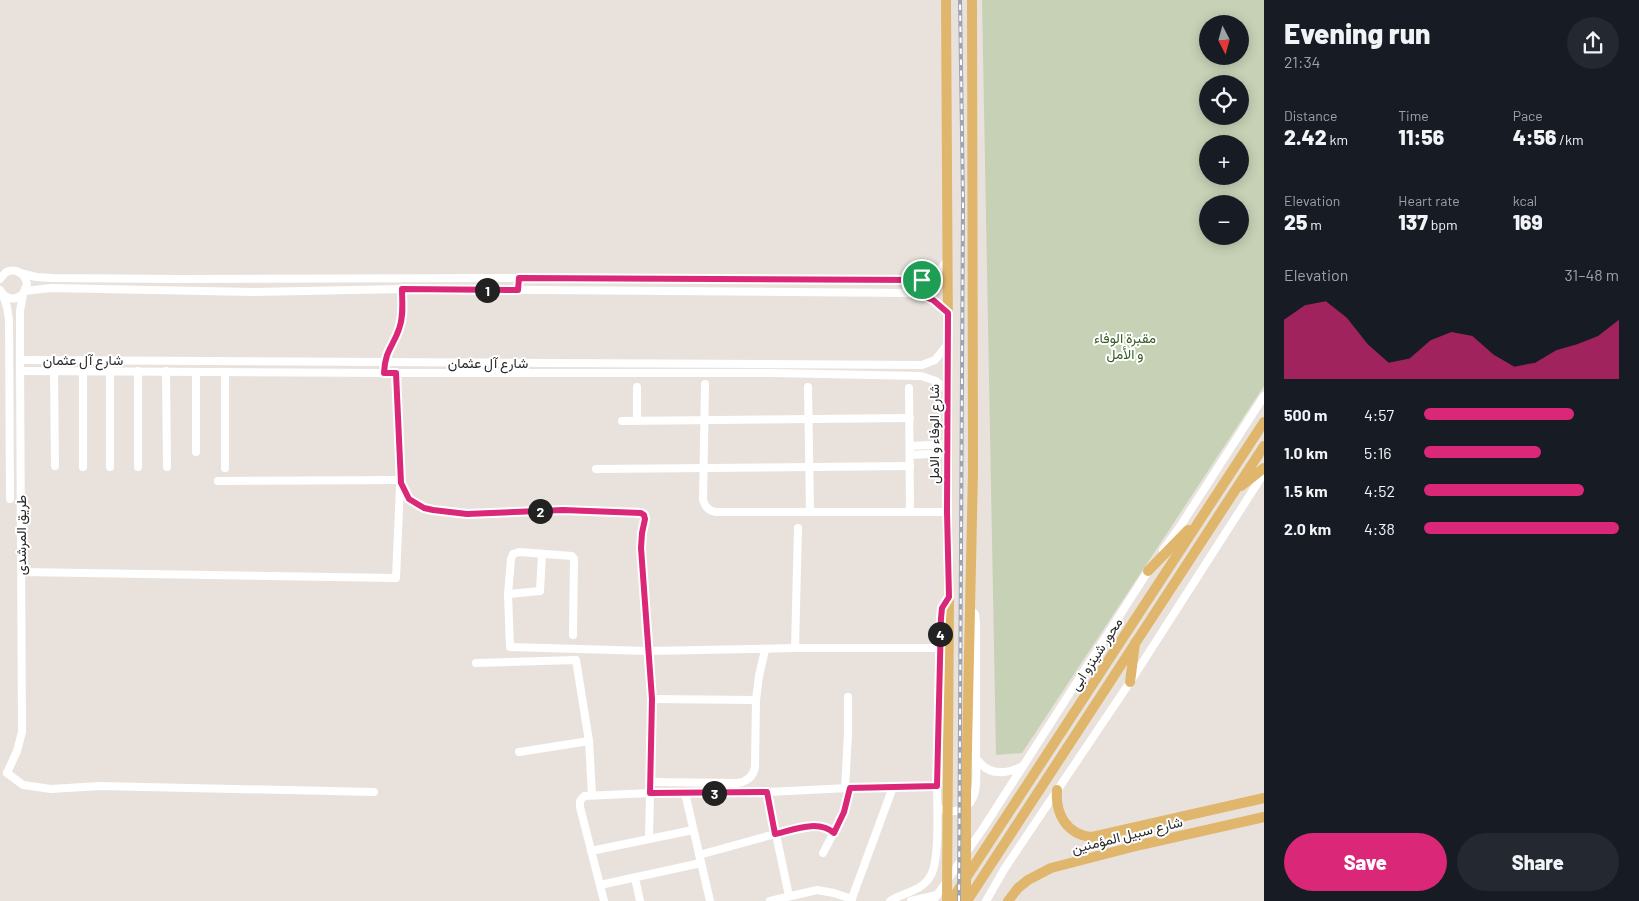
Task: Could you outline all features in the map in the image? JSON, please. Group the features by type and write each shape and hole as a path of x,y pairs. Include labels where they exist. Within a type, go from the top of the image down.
{"main road":[{"name":"شارع الوفاء و الامل","path":"946,0 947,512 949,597"},
{"path":"966,901 966,794 973,447 972,0"},
{"name":"محور شينزو ابى","path":"951,901 1264,422"},
{"name":"محور شينزو ابى","path":"966,901 1264,446"},
{"path":"1234,491 1264,468"},
{"path":"1148,571 1204,513"},
{"path":"947,901 949,597"},
{"path":"1130,682 1136,640"},
{"name":"شارع سبيل المؤمنين","path":"1057,790 1056,802 1059,814 1066,824 1077,833 1087,836 1098,836 1264,798"},
{"name":"شارع سبيل المؤمنين","path":"1008,901 1018,888 1039,873 1051,868 1140,845 1264,817"},
{"path":"1136,827 1140,845"}],"street":[{"path":"0,279 3,274 9,271 36,277 72,278 922,280 939,272 947,261"},
{"path":"20,273 26,281 24,292"},
{"path":"518,290 519,278"},
{"path":"921,295 925,289 922,280"},
{"path":"2,293 9,298 15,298 24,292 51,288 253,292 402,289 898,293 921,295 933,300 948,313"},
{"path":"384,373 388,350 401,322 402,289"},
{"name":"طريق المرشدى","path":"4,774 21,741 22,732 20,311 24,292"},
{"name":"طريق المرشدى","path":"2,293 8,307 9,320 10,499"},
{"path":"948,344 939,357 926,364 929,370 927,377 936,381 948,391"},
{"name":"شارع آل عثمان","path":"20,360 926,364"},
{"path":"41,371 38,368 38,364 42,360"},
{"name":"شارع آل عثمان","path":"20,371 773,373 927,377"},
{"path":"54,371 55,466"},
{"path":"82,371 83,467"},
{"path":"110,371 110,467"},
{"path":"138,371 138,467"},
{"path":"166,372 166,467"},
{"path":"196,372 196,452"},
{"path":"225,372 226,468"},
{"path":"22,572 396,578 400,481 396,373"},
{"path":"705,384 703,500 706,507 712,511 947,512"},
{"path":"637,387 637,421"},
{"path":"808,387 810,511"},
{"path":"909,388 910,511"},
{"path":"911,901 935,898 984,827 1148,571 1181,525 1264,396"},
{"path":"622,421 910,418"},
{"path":"910,446 926,445 948,449"},
{"path":"926,445 926,454"},
{"path":"910,455 926,454 948,449"},
{"path":"596,469 910,466"},
{"path":"986,901 1005,868 1130,682 1264,473"},
{"path":"218,481 400,481"},
{"path":"400,481 409,499 424,508 433,510 467,514 578,510 642,514 645,519 641,548 652,699 649,839"},
{"path":"795,648 798,528"},
{"path":"510,662 508,594 513,554 519,552 572,556 574,559 572,635"},
{"path":"508,594 540,591 542,554"},
{"name":"شارع الوفاء و الامل","path":"890,901 924,884 934,869 936,860 939,648 942,608 949,597"},
{"path":"938,804 944,810 955,811 965,808 972,800 975,790 976,623 975,614 969,608"},
{"path":"510,647 648,651 939,648"},
{"path":"650,782 737,783 747,780 754,772 756,700 765,650"},
{"path":"476,663 576,660 589,740 592,795"},
{"path":"823,853 844,812 848,788 848,697"},
{"path":"652,699 756,700"},
{"path":"519,752 589,740"},
{"path":"976,758 983,766 996,772 1009,772 1024,765"},
{"path":"4,774 23,785 51,789 100,786 374,792"},
{"path":"604,901 579,804 584,796 937,786"},
{"path":"770,901 812,890 834,892 852,900 893,787"},
{"path":"767,792 789,896"},
{"path":"685,793 710,901"},
{"path":"600,886 700,859 775,834 820,826 830,829 834,833"},
{"path":"591,852 693,830"},
{"path":"635,878 640,901"}],"green space":[{"name":"مقبرة الوفاء و الأمل","path":"982,0 1264,0 1264,386 1022,753 996,755"}],"railway":[{"path":"959,901 963,201 960,0"}],"route":[{"path":"519,278 922,280 925,289 921,295 938,303 948,313 947,512 949,597 942,608 939,648 937,786 850,788 844,812 834,833 825,827 814,826 775,834 767,792 650,793 652,699 641,548 644,515 641,513 604,511 467,514 424,508 409,499 400,480 396,373 384,373 386,356 400,328 402,289 518,290 519,278"}]}
